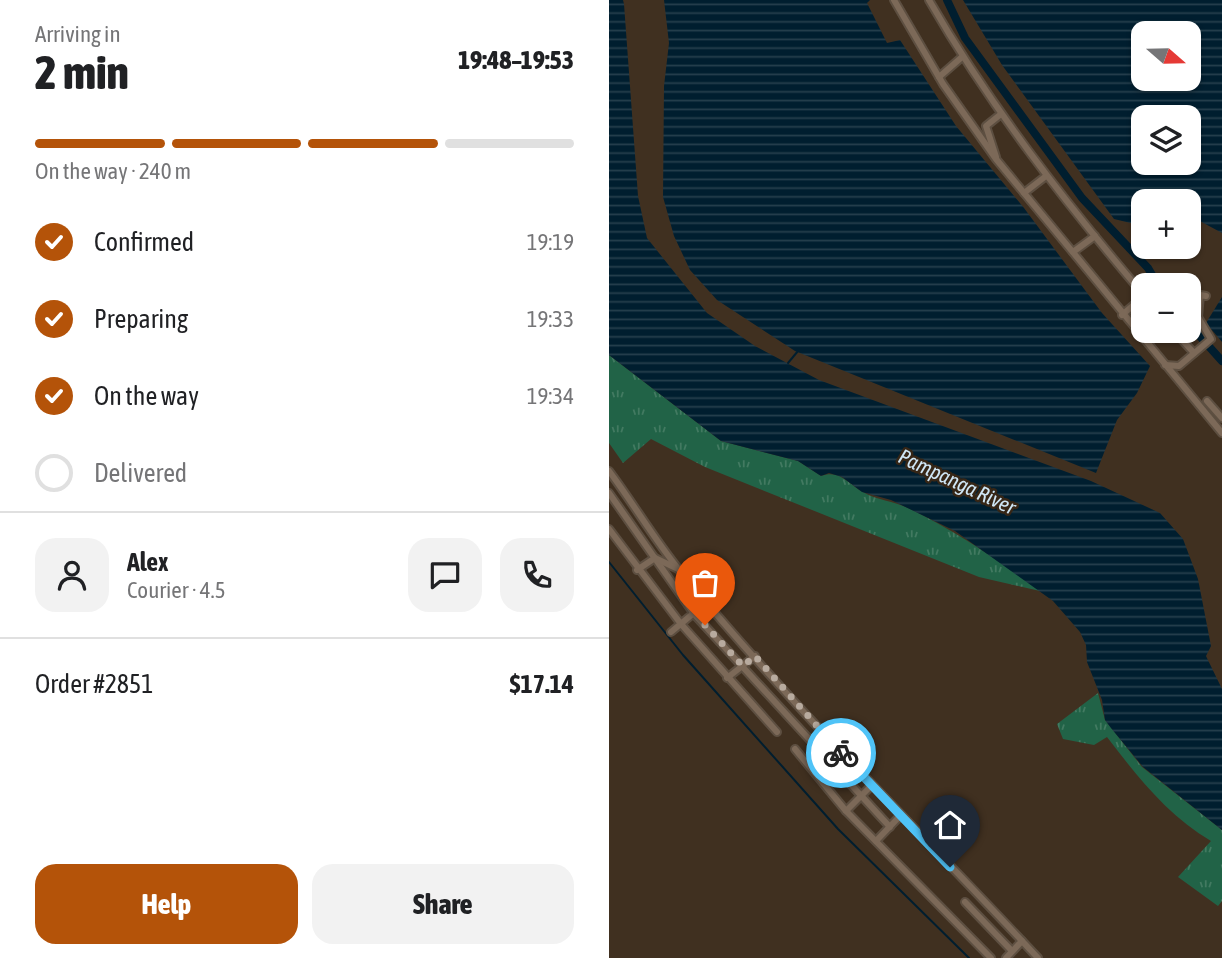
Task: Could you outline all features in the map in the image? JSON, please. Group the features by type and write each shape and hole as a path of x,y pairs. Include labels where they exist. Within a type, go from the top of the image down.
{"street":[{"path":"895,0 939,77 996,159 1222,433"},
{"path":"929,0 962,57 1000,114 1131,281"},
{"path":"939,77 962,57"},
{"path":"996,159 986,126 1000,114"},
{"path":"1024,193 1046,176"},
{"path":"1073,252 1095,236"},
{"path":"1122,314 1131,306"},
{"path":"1164,365 1179,366 1211,339 1201,322"},
{"path":"1185,343 1194,353"},
{"path":"1207,401 1222,418"},
{"path":"609,471 678,569 707,603 871,786 1038,958"},
{"path":"612,502 625,492"},
{"path":"609,493 612,502 694,614 890,827"},
{"path":"609,530 681,625 777,732"},
{"path":"655,558 678,569"},
{"path":"637,570 655,558"},
{"path":"671,632 707,603"},
{"path":"727,678 755,656"},
{"path":"795,749 846,811 991,958"},
{"path":"846,811 871,786"},
{"path":"876,841 900,816"},
{"path":"965,902 1012,951"},
{"path":"1006,958 1022,941"}],"green space":[{"path":"609,355 721,441 798,461 821,476 839,476 868,495 908,508 976,546 1040,591 979,577 705,467 651,439 623,463 609,443"},
{"path":"1098,693 1105,720 1142,767 1222,830 1222,901 1218,906 1178,877 1211,841 1167,807 1141,780 1107,737 1094,745 1063,739 1057,724"}],"water":[{"name":"Pampanga River","path":"609,0 623,0 624,4 638,196 647,238 707,313 755,346 819,380 1091,481 1160,513 1183,539 1198,579 1211,646 1206,656 1222,689 1222,830 1143,767 1105,720 1102,700 1087,662 1086,645 1080,632 1053,601 955,531 891,500 862,492 842,477 829,473 821,476 798,461 721,441 609,355"},
{"path":"664,0 870,0 867,3 887,43 900,40 956,126 1024,208 1102,313 1150,366 1137,393 1117,420 1096,473 795,351 717,300 690,270 674,236 663,197 664,86 669,43"},
{"path":"963,0 1222,0 1222,233 1201,222 1201,189 1131,189 1131,223 1114,219 1002,65"},
{"path":"1222,297 1222,342 1206,323"}],"waterway":[{"path":"947,0 965,38 1082,198 1151,273"},
{"path":"1201,338 1222,361"},
{"path":"788,363 798,351"},
{"path":"609,562 683,655 838,829 969,958"}],"way so far":[{"path":"705,625 743,666 755,656 841,753"}],"route":[{"path":"841,753 950,867"}]}
